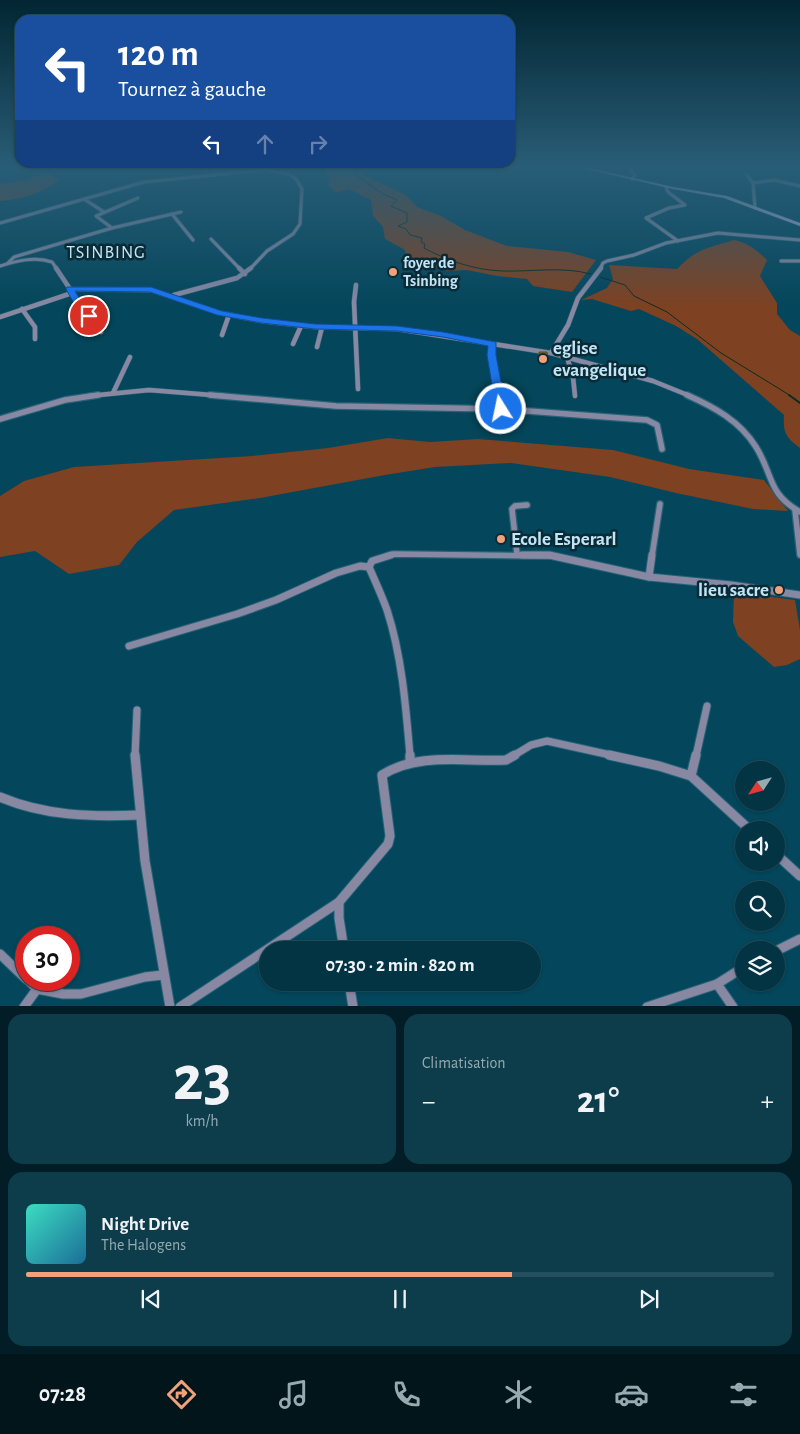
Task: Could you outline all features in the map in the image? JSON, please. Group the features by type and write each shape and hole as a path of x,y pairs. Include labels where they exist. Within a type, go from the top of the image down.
{"main road":[{"path":"771,214 800,225"}],"street":[{"path":"0,223 32,214"},
{"path":"101,214 96,217 112,228"},
{"path":"8,264 14,257 112,228 172,214 194,240"},
{"path":"172,296 220,284 244,274 261,256 293,234 300,224 301,214"},
{"path":"655,214 646,218 678,241"},
{"path":"551,354 568,326 578,298 599,272 603,264 678,241 718,233 800,240"},
{"path":"211,239 244,274"},
{"path":"0,266 48,260 52,262 101,332"},
{"path":"782,261 800,260"},
{"path":"356,285 354,302 358,389"},
{"path":"0,317 71,291 151,290 229,315 301,326 415,331 567,357 653,380 720,411 734,420 748,435 756,447 778,496 798,511 800,555"},
{"path":"22,309 35,327 35,339"},
{"path":"222,335 229,315"},
{"path":"293,344 301,326"},
{"path":"317,347 322,327"},
{"path":"492,344 491,355 501,409"},
{"path":"113,393 130,357"},
{"path":"567,357 572,369 571,376 576,389 575,397"},
{"path":"0,419 65,400 149,390 364,408 444,407 501,409 647,420 657,425 662,449"},
{"path":"649,577 660,504"},
{"path":"517,554 512,510 515,506 527,505"},
{"path":"410,761 406,708 397,654 387,611 369,567 372,560 393,554 517,554 574,560 649,577 731,585 800,595"},
{"path":"129,646 237,614 276,600 343,571 360,566 369,567"},
{"path":"691,776 706,706"},
{"path":"137,710 134,737 139,816 148,892 170,1006"},
{"path":"180,1006 307,925 339,902 388,844 390,836 382,775 386,770 410,761 506,760 516,756 533,744 547,741 659,766 691,776 740,821"},
{"path":"0,798 34,809 84,817 139,816"},
{"path":"785,862 800,876"},
{"path":"339,902 338,918 342,941"},
{"path":"785,946 800,939"},
{"path":"0,954 15,968"},
{"path":"646,1006 716,984 735,972"},
{"path":"47,991 63,994 81,994 163,974"},
{"path":"716,984 733,1006"},
{"path":"24,1006 35,991"},
{"path":"350,991 353,1006"}],"shaded area":[{"path":"373,214 436,214 465,230 507,246 568,252 596,260 572,292 533,286 527,279 467,270 447,271 407,259 405,250 385,239 383,227"},
{"path":"734,240 752,247 767,260 760,276 777,303 777,314 790,330 800,336 800,448 786,434 784,415 697,339 676,326 639,309 631,311 592,299 581,300 607,288 613,279 609,265 677,269 697,253"},
{"path":"388,438 430,442 478,439 613,450 689,469 764,480 788,511 753,509 610,477 511,463 435,467 260,498 174,510 137,542 119,565 69,574 35,551 0,557 0,496 24,481 74,467 252,456 328,448"},
{"path":"734,592 795,600 800,630 800,659 787,665 774,667 738,636 733,622"}],"building":[{"path":"539,352 547,352 548,358 540,357"}],"waterway":[{"path":"407,214 407,222 398,226 406,229 410,235 422,238 421,242 425,244 424,248 452,261 492,270 569,270 591,274"},
{"path":"600,277 625,285 634,296 667,312 721,353 791,396"},
{"path":"789,395 800,403"}],"place":[{"name":"foyer de Tsinbing","path":"393,272"},
{"name":"eglise evangelique","path":"543,359"},
{"name":"Ecole Esperarl","path":"501,539"},
{"name":"lieu sacre","path":"779,590"}],"district":[{"name":"TSINBING","path":"106,253"}],"route":[{"path":"89,316 79,305 70,289 151,290 220,313 262,321 315,327 397,329 443,334 492,344 491,355 501,409"}]}
